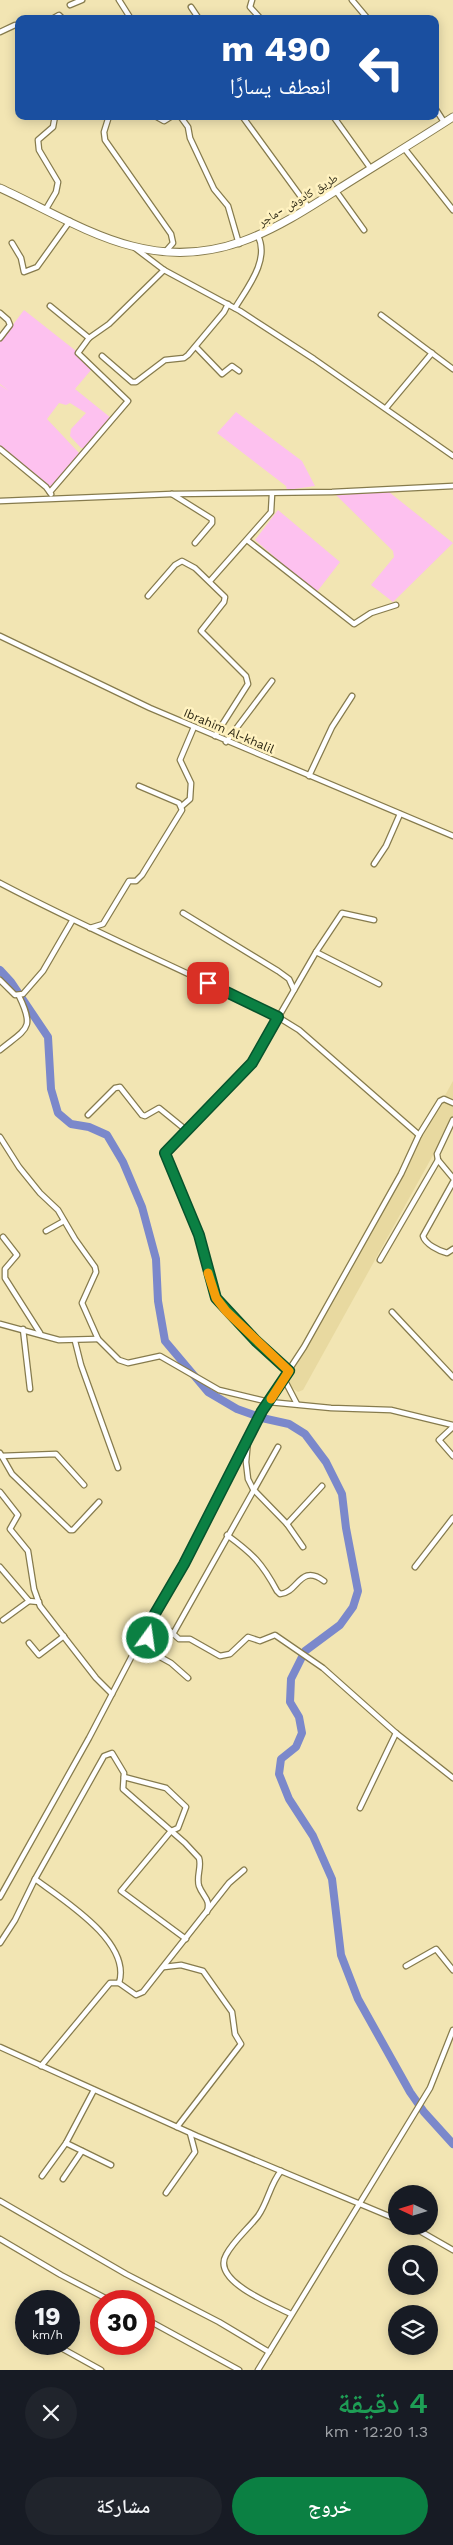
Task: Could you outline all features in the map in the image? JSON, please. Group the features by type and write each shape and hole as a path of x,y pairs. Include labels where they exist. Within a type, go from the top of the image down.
{"highway":[{"name":"طريق كادوش -ماجر","path":"0,188 70,221 132,246 165,252 209,251 239,244 258,236 309,208 453,117"}],"street":[{"path":"70,5 82,0"},
{"path":"119,0 128,15"},
{"path":"252,0 250,6 258,15"},
{"path":"352,0 365,15"},
{"path":"191,7 196,15"},
{"path":"0,32 15,25"},
{"path":"439,114 444,122"},
{"path":"46,209 56,192 58,182 40,150 38,140 53,127 54,120"},
{"path":"107,120 104,132 105,140 171,234 173,243 165,252"},
{"path":"183,120 188,126 190,138 214,189 228,206 239,244"},
{"path":"245,120 309,208"},
{"path":"335,120 371,169"},
{"path":"404,148 453,210"},
{"path":"336,191 364,230"},
{"path":"12,243 22,258 24,272 31,271 37,267 70,221"},
{"path":"235,308 261,259 263,248 258,236"},
{"path":"132,246 164,270 235,308 386,408 453,456"},
{"path":"50,492 128,401 128,398 78,354 89,338 109,324 164,270"},
{"path":"102,356 132,382 136,382 147,376 162,361 184,358 196,347 224,312 228,304"},
{"path":"50,306 89,338"},
{"path":"0,313 8,320 10,325 0,338"},
{"path":"381,315 453,369"},
{"path":"196,347 222,374 232,366 239,371"},
{"path":"386,408 432,353"},
{"path":"0,449 50,492 52,497"},
{"path":"0,501 52,497 272,494 453,486"},
{"path":"172,494 212,519 212,523 195,542"},
{"path":"210,581 271,512 272,494"},
{"path":"247,540 354,624 371,613 396,605"},
{"path":"148,596 179,562 189,564 210,581 226,599 201,631 246,676 248,682 240,699 214,736"},
{"name":"Ibrahim Al-khalil","path":"0,636 96,683 226,742 453,836"},
{"path":"226,742 272,681"},
{"path":"309,776 332,727 352,696"},
{"path":"90,928 103,924 129,881 136,881 142,875 182,810 182,806 190,799 191,783 180,760 194,727"},
{"path":"139,786 179,802 182,806"},
{"path":"374,864 386,846 400,814"},
{"path":"0,883 72,921 278,1017 298,1030 419,1135"},
{"path":"289,1371 256,1341 216,1298 199,1235 165,1153 252,1063 316,952 342,912 374,920"},
{"path":"183,913 278,971 289,980 294,990"},
{"path":"19,996 39,976 72,921"},
{"path":"316,952 379,984"},
{"path":"0,980 15,995 19,996 29,1017 27,1025 0,1050"},
{"path":"88,1115 115,1088 120,1087 142,1116 159,1108 186,1130"},
{"path":"0,1897 153,1616 184,1564 249,1437 289,1371 401,1174 419,1135 440,1101 444,1098 453,1103"},
{"path":"453,1120 437,1149 438,1160 453,1180 423,1236 425,1241 443,1252 449,1252 453,1249"},
{"path":"0,1137 19,1167 40,1193 52,1201 95,1267 96,1272 82,1303 98,1339 124,1362 128,1363 160,1356 219,1390 269,1402 337,1409 391,1410 453,1426"},
{"path":"380,1260 438,1160"},
{"path":"46,1231 64,1221"},
{"path":"3,1237 17,1255 5,1269 5,1278 40,1333"},
{"path":"392,1312 453,1377"},
{"path":"0,1324 40,1333 59,1340 98,1339"},
{"path":"23,1329 30,1389"},
{"path":"75,1341 81,1365 118,1468"},
{"path":"284,1379 297,1404"},
{"path":"453,1426 439,1440 453,1456"},
{"path":"249,1437 246,1471 254,1489 287,1524 303,1547"},
{"path":"173,1634 278,1447"},
{"path":"0,1455 56,1454 84,1485"},
{"path":"0,1455 12,1474 70,1530 73,1530 99,1502"},
{"path":"287,1524 322,1486"},
{"path":"0,1492 18,1515 10,1529 28,1552 39,1602 96,1678 112,1694"},
{"path":"415,1567 453,1518"},
{"path":"227,1536 248,1550 263,1566 277,1592 280,1594 288,1592 298,1581 308,1576 315,1576 324,1581"},
{"path":"0,1566 29,1601"},
{"path":"4,1620 29,1601 39,1602"},
{"path":"153,1616 179,1639 190,1638 211,1653 224,1656 248,1637 260,1641 275,1635 322,1668 396,1733 453,1778"},
{"path":"146,1629 151,1652 171,1663 188,1678"},
{"path":"29,1644 38,1655 64,1636"},
{"path":"360,1808 396,1733"},
{"path":"0,1943 15,1920 35,1880 108,1753 114,1755 124,1777 123,1789 190,1848 200,1861 198,1877 200,1888 208,1900 207,1912"},
{"path":"124,1777 166,1788 186,1807 178,1828 171,1831 121,1891 186,1939"},
{"path":"41,2066 108,1984 113,1982 119,1983 134,1995 140,1995 229,1883 244,1870"},
{"path":"35,1880 86,1919 109,1942 120,1964 119,1983"},
{"path":"406,1966 436,1949 453,1970"},
{"path":"164,1967 181,1966 203,1971 232,2012 235,2034 241,2044 177,2127"},
{"path":"258,2370 430,2088 453,2030"},
{"path":"0,2047 190,2133 388,2216"},
{"path":"42,2176 66,2142 94,2090"},
{"path":"166,2193 195,2152 190,2133"},
{"path":"66,2142 111,2165"},
{"path":"64,2179 82,2151"},
{"path":"280,2171 261,2211 227,2253 224,2265 228,2277 247,2291 291,2314"},
{"path":"0,2201 126,2274 219,2322 269,2352"},
{"path":"427,2235 453,2250"},
{"path":"0,2239 61,2276 90,2290"},
{"path":"155,2324 239,2370"},
{"path":"74,2355 101,2370"}],"shaded area":[{"path":"24,310 76,351 91,370 75,389 111,418 84,448 81,448 70,436 71,429 86,413 70,403 66,405 59,403 47,419 80,454 50,488 0,446 0,385 9,391 0,384 0,342"},
{"path":"236,412 302,461 315,486 287,490 286,486 217,433"},
{"path":"389,492 453,543 393,602 371,585 394,557 393,551 336,495"},
{"path":"278,510 340,562 316,593 255,540"},
{"path":"453,1081 453,1119 303,1390 298,1392 288,1385 289,1378"}],"waterway":[{"path":"0,970 11,982 48,1037 51,1089 58,1113 71,1124 89,1127 107,1135 123,1162 142,1207 156,1259 158,1301 165,1341 208,1392 237,1409 262,1418 289,1424 305,1434 326,1462 342,1494 346,1528 358,1591 353,1607 340,1625 305,1651 291,1679 290,1702 299,1717 302,1733 296,1747 281,1759 279,1774 289,1799 313,1836 332,1879 341,1955 358,1999 410,2092 424,2112 453,2144"}],"slow traffic":[{"path":"208,1273 216,1298 230,1316 289,1371 271,1399"}],"route":[{"path":"148,1638 146,1629 184,1564 262,1411 289,1371 230,1316 216,1298 199,1235 165,1153 231,1087 252,1063 278,1017 208,983"}]}
